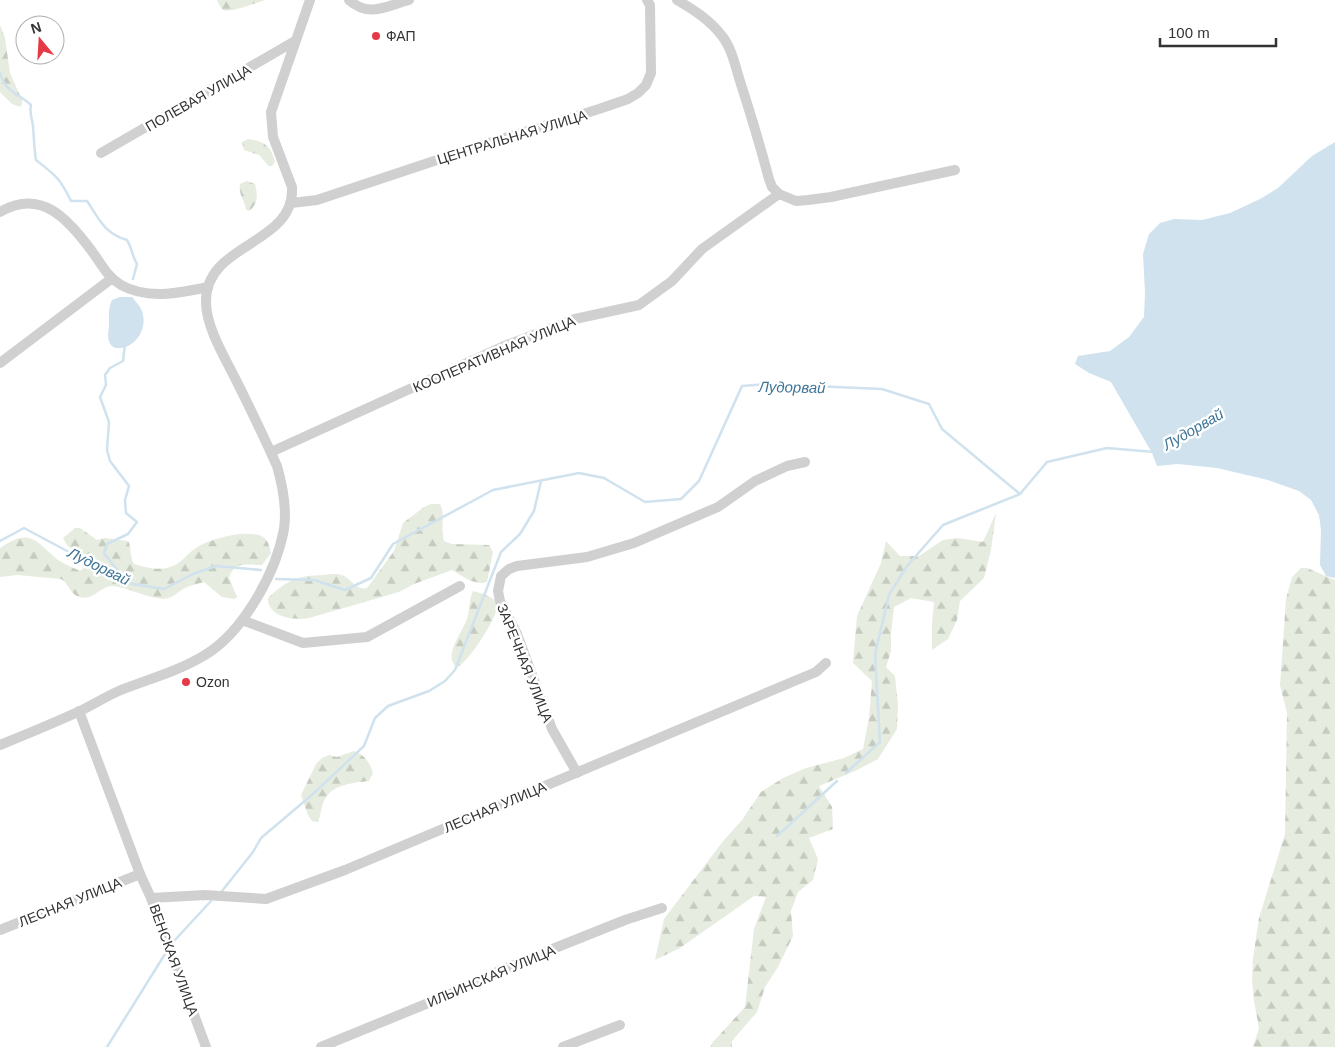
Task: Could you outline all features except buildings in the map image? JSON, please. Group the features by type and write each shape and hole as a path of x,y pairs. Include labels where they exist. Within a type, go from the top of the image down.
{"street":[{"path":"0,745 79,712 120,691 188,665 206,654 220,644 242,620 259,594 272,568 284,529 285,513 282,483 271,452 210,324 206,303 208,287 214,273 220,266 280,222 292,203 290,179 273,136 271,120 273,105 310,0"},
{"path":"348,0 356,7 372,11 409,0"},
{"name":"ЦЕНТРАЛЬНАЯ УЛИЦА","path":"292,203 317,200 485,144 599,110 638,93 646,85 651,73 650,5 648,0"},
{"path":"677,0 696,11 711,23 723,37 732,55 772,187 779,194 796,201 831,197 954,170"},
{"name":"ПОЛЕВАЯ УЛИЦА","path":"101,154 295,41"},
{"name":"КООПЕРАТИВНАЯ УЛИЦА","path":"271,452 502,347 575,319 639,305 672,281 702,249 779,194"},
{"path":"0,212 18,204 38,204 60,214 91,250 111,279 123,286 157,294 177,293 208,287"},
{"path":"0,363 111,279"},
{"name":"ЗАРЕЧНАЯ УЛИЦА","path":"577,773 552,729 516,634 500,601 498,591 501,576 509,569 517,566 587,557 634,543 718,507 755,481 787,466 805,462"},
{"path":"242,620 303,643 367,637 460,586"},
{"name":"ЛЕСНАЯ УЛИЦА","path":"151,898 205,895 266,898 346,870 577,773 816,672 826,662"},
{"name":"ВЕНСКАЯ УЛИЦА","path":"79,712 206,1047"},
{"name":"ЛЕСНАЯ УЛИЦА","path":"0,930 140,874"},
{"name":"ИЛЬИНСКАЯ УЛИЦА","path":"320,1047 460,990 516,964 625,920 662,908"},
{"path":"563,1047 620,1026"}],"green space":[{"path":"217,0 266,0 226,11 222,9"},
{"path":"0,25 5,38 10,73 22,100 20,107 12,104 0,92"},
{"path":"248,139 258,141 269,148 275,162 272,166 269,166 259,155 244,150 242,142"},
{"path":"247,181 255,184 257,192 255,205 250,211 246,210 240,191 240,184"},
{"path":"431,504 440,504 442,509 444,541 452,544 489,545 493,552 487,582 473,582 452,570 414,584 399,592 309,618 290,618 272,610 268,598 288,583 300,578 314,575 339,574 357,587 367,588 394,551 403,523"},
{"path":"996,513 991,550 984,578 960,601 957,620 948,639 932,650 934,602 911,598 894,607 891,651 886,667 895,676 898,705 897,729 878,759 819,786 832,807 833,829 809,838 818,859 813,880 798,892 791,911 793,936 778,967 765,987 757,1012 732,1041 732,1047 710,1047 745,1007 754,929 766,897 754,896 680,948 655,960 664,919 724,840 742,820 761,792 783,778 806,768 844,758 863,749 869,718 872,681 853,663 857,616 881,563 886,541 900,556 919,556 943,540 958,538 983,542"},
{"path":"75,528 80,528 97,540 105,538 128,541 134,564 154,569 175,565 193,550 210,541 239,534 263,537 268,542 271,553 262,565 242,565 234,569 229,578 237,597 234,599 222,597 204,582 192,585 169,598 163,599 112,586 92,596 83,598 74,594 61,579 17,575 0,577 0,548 19,538 32,539 38,542 58,560 80,571 86,566 85,562 67,545 63,538"},
{"path":"1301,568 1307,568 1335,580 1335,1047 1253,1047 1259,1028 1252,980 1259,918 1285,834 1287,713 1280,685 1286,599 1292,577"},
{"path":"473,591 493,598 497,603 497,609 489,627 475,649 457,667 453,663 453,651 467,619"},
{"path":"354,751 364,757 371,766 373,773 369,781 344,785 333,790 324,802 318,822 312,821 301,795 316,764 322,758 329,755 337,757"}],"water":[{"path":"1335,142 1335,578 1326,576 1320,565 1321,530 1319,515 1311,500 1299,491 1268,480 1217,468 1178,464 1157,466 1152,453 1111,382 1089,373 1075,364 1078,356 1110,351 1129,337 1144,317 1143,254 1149,234 1160,223 1174,219 1202,220 1230,213 1278,188 1312,156"},
{"path":"120,297 132,297 141,309 144,322 137,339 127,346 114,348 108,339 109,313 112,300"}],"waterway":[{"path":"0,73 9,89 31,105 30,113 36,160 64,187 71,201 87,201 108,230 127,240 137,264 133,279"},
{"path":"125,344 123,361 110,368 105,375 106,385 100,397 109,422 107,450 110,461 129,486 125,500 126,513 137,522 128,534 107,544 104,553 127,583"},
{"name":"Лудорвай","path":"276,579 314,580 345,590 371,578 393,544 493,490 579,473 604,478 645,502 681,499 699,481 742,386 767,384 882,389 929,404 942,429 1020,494 1047,462 1107,448 1154,452"},
{"path":"222,891 253,852 261,838 313,794 364,746 375,718 388,706 429,691 445,681 455,670 501,552 520,534 534,511 541,481"},
{"path":"846,773 880,742 875,654 889,595 907,566 943,525 1020,494"},
{"name":"Лудорвай","path":"0,541 24,528 127,583 164,589 193,574 216,566 261,570"},
{"path":"777,836 837,781"},
{"path":"174,941 211,901"},
{"path":"107,1047 165,954"}],"place":[{"name":"ФАП","path":"376,36"},
{"name":"Ozon","path":"186,682"}]}
